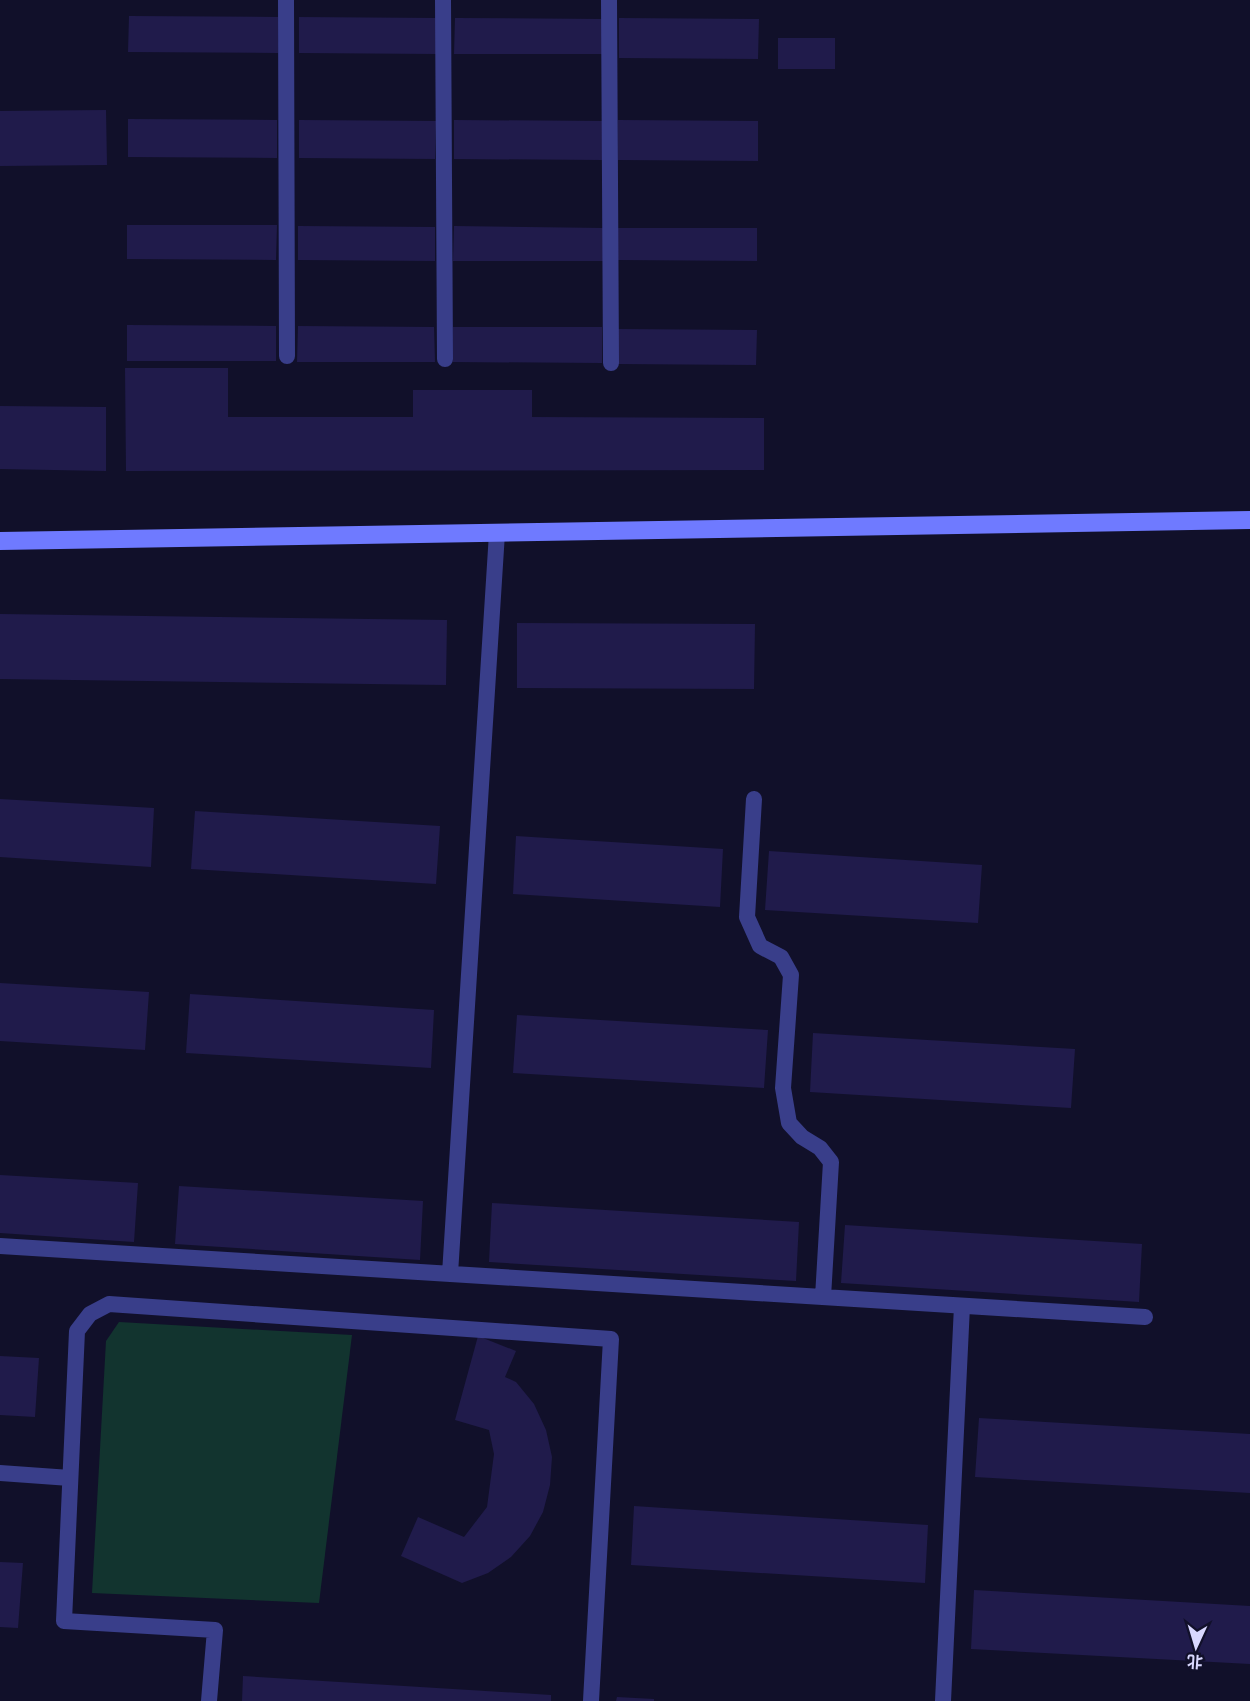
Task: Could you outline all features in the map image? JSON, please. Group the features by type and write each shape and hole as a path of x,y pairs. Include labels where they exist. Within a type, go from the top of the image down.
{"street":[{"path":"0,541 1250,520"}],"lane":[{"path":"286,0 287,356"},
{"path":"443,0 445,359"},
{"path":"609,0 610,363"},
{"path":"450,1274 497,533"},
{"path":"754,799 747,917 759,946 781,957 791,975 783,1088 789,1123 802,1137 820,1148 831,1162 823,1297"},
{"path":"0,1246 1145,1317"},
{"path":"209,1701 215,1630 64,1621 77,1331 90,1314 109,1304 611,1339 591,1701"},
{"path":"943,1701 962,1306"},
{"path":"0,1473 70,1478"}],"green space":[{"path":"119,1322 352,1335 319,1603 92,1593 106,1341"}],"building":[{"path":"129,16 278,17 278,53 128,52"},
{"path":"299,17 437,18 436,54 299,53"},
{"path":"455,18 604,19 604,54 454,54"},
{"path":"619,18 759,19 758,59 619,58"},
{"path":"778,38 835,38 835,69 778,69"},
{"path":"106,110 107,165 0,166 0,111"},
{"path":"128,119 277,120 277,158 128,157"},
{"path":"299,120 436,121 435,159 299,158"},
{"path":"454,120 603,121 603,160 454,159"},
{"path":"618,120 758,121 758,161 618,160"},
{"path":"127,225 277,225 276,260 127,259"},
{"path":"298,226 435,227 435,261 298,260"},
{"path":"454,226 603,228 603,261 453,261"},
{"path":"618,228 757,228 757,261 618,260"},
{"path":"127,325 276,326 276,361 127,361"},
{"path":"298,326 434,327 435,362 297,362"},
{"path":"453,327 602,327 602,363 453,362"},
{"path":"617,329 757,330 756,365 617,364"},
{"path":"125,368 228,368 228,417 413,417 413,390 532,390 532,417 764,418 764,470 126,471"},
{"path":"0,406 106,407 106,471 0,469"},
{"path":"0,614 447,620 446,685 0,679"},
{"path":"517,623 755,624 754,689 517,688"},
{"path":"0,799 154,808 151,867 0,857"},
{"path":"195,811 440,826 436,884 191,869"},
{"path":"516,836 723,849 720,907 513,894"},
{"path":"769,851 982,865 978,923 765,910"},
{"path":"0,983 149,992 145,1050 0,1041"},
{"path":"190,994 434,1010 431,1068 186,1053"},
{"path":"517,1015 768,1030 764,1088 513,1073"},
{"path":"813,1033 1075,1049 1071,1108 810,1092"},
{"path":"0,1175 138,1183 134,1242 0,1233"},
{"path":"179,1186 423,1201 420,1260 175,1244"},
{"path":"492,1203 799,1222 796,1281 489,1262"},
{"path":"845,1225 1142,1244 1139,1302 841,1283"},
{"path":"478,1336 516,1351 505,1377 516,1382 534,1404 546,1430 552,1457 550,1485 543,1512 530,1536 511,1557 488,1573 462,1583 401,1556 418,1517 464,1537 487,1507 494,1454 489,1430 455,1420"},
{"path":"0,1356 39,1358 35,1417 0,1415"},
{"path":"979,1418 1250,1434 1250,1493 975,1477"},
{"path":"634,1506 928,1525 925,1583 631,1565"},
{"path":"0,1562 23,1563 18,1628 0,1627"},
{"path":"974,1590 1250,1606 1250,1664 971,1649"},
{"path":"243,1676 551,1695 551,1701 242,1701"},
{"path":"617,1697 654,1699 654,1701 616,1701"}]}
